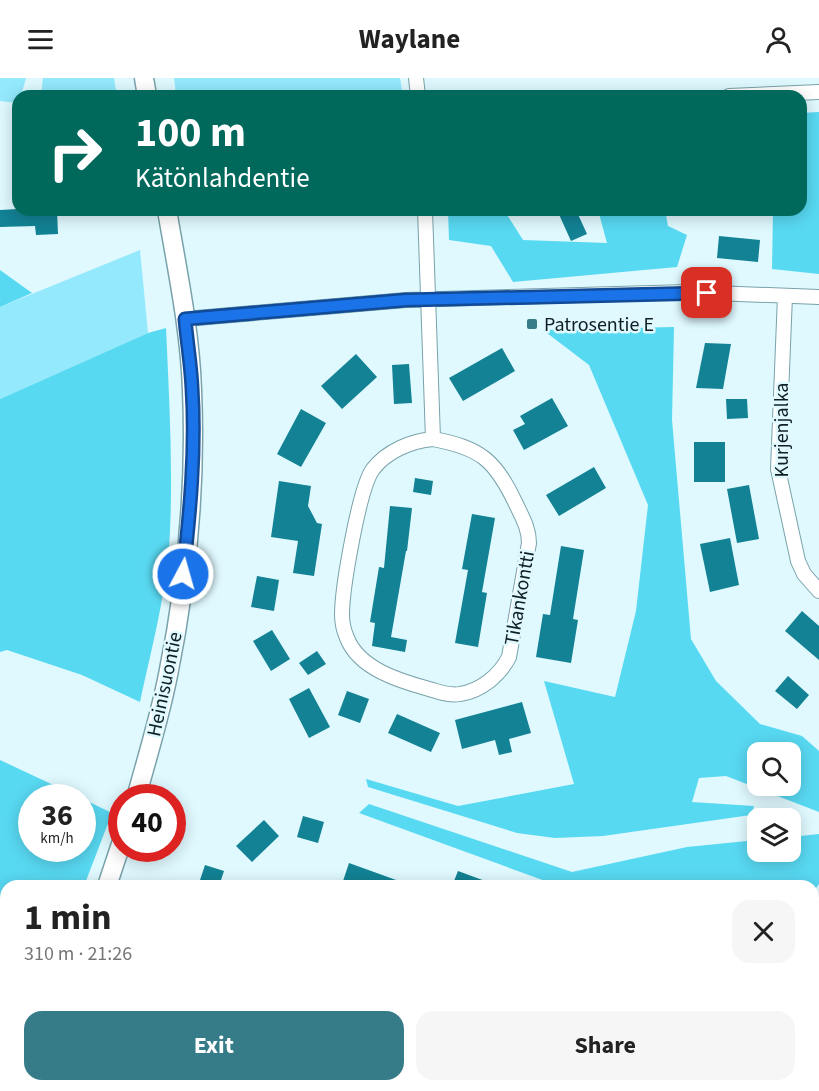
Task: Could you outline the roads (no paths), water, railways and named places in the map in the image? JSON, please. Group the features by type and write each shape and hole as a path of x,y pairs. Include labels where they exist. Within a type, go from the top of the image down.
{"street":[{"name":"Heinisuontie","path":"140,784 168,676 181,596 188,528 192,451 192,388 185,319 168,216"},
{"path":"426,216 433,439"},
{"path":"185,319 406,300 688,292 819,297"},
{"name":"Kurjenjalka","path":"785,296 778,470 798,561 804,574 819,591"},
{"name":"Tikankontti","path":"433,439 468,448 490,462 506,485 529,532 523,581 509,657 502,670 486,683 463,694 451,695 393,678 367,662 351,647 342,615 361,498 372,471 381,460 406,445 433,439"},
{"path":"108,880 115,862"}],"place":[{"name":"Patrosentie E","path":"532,324"}]}
